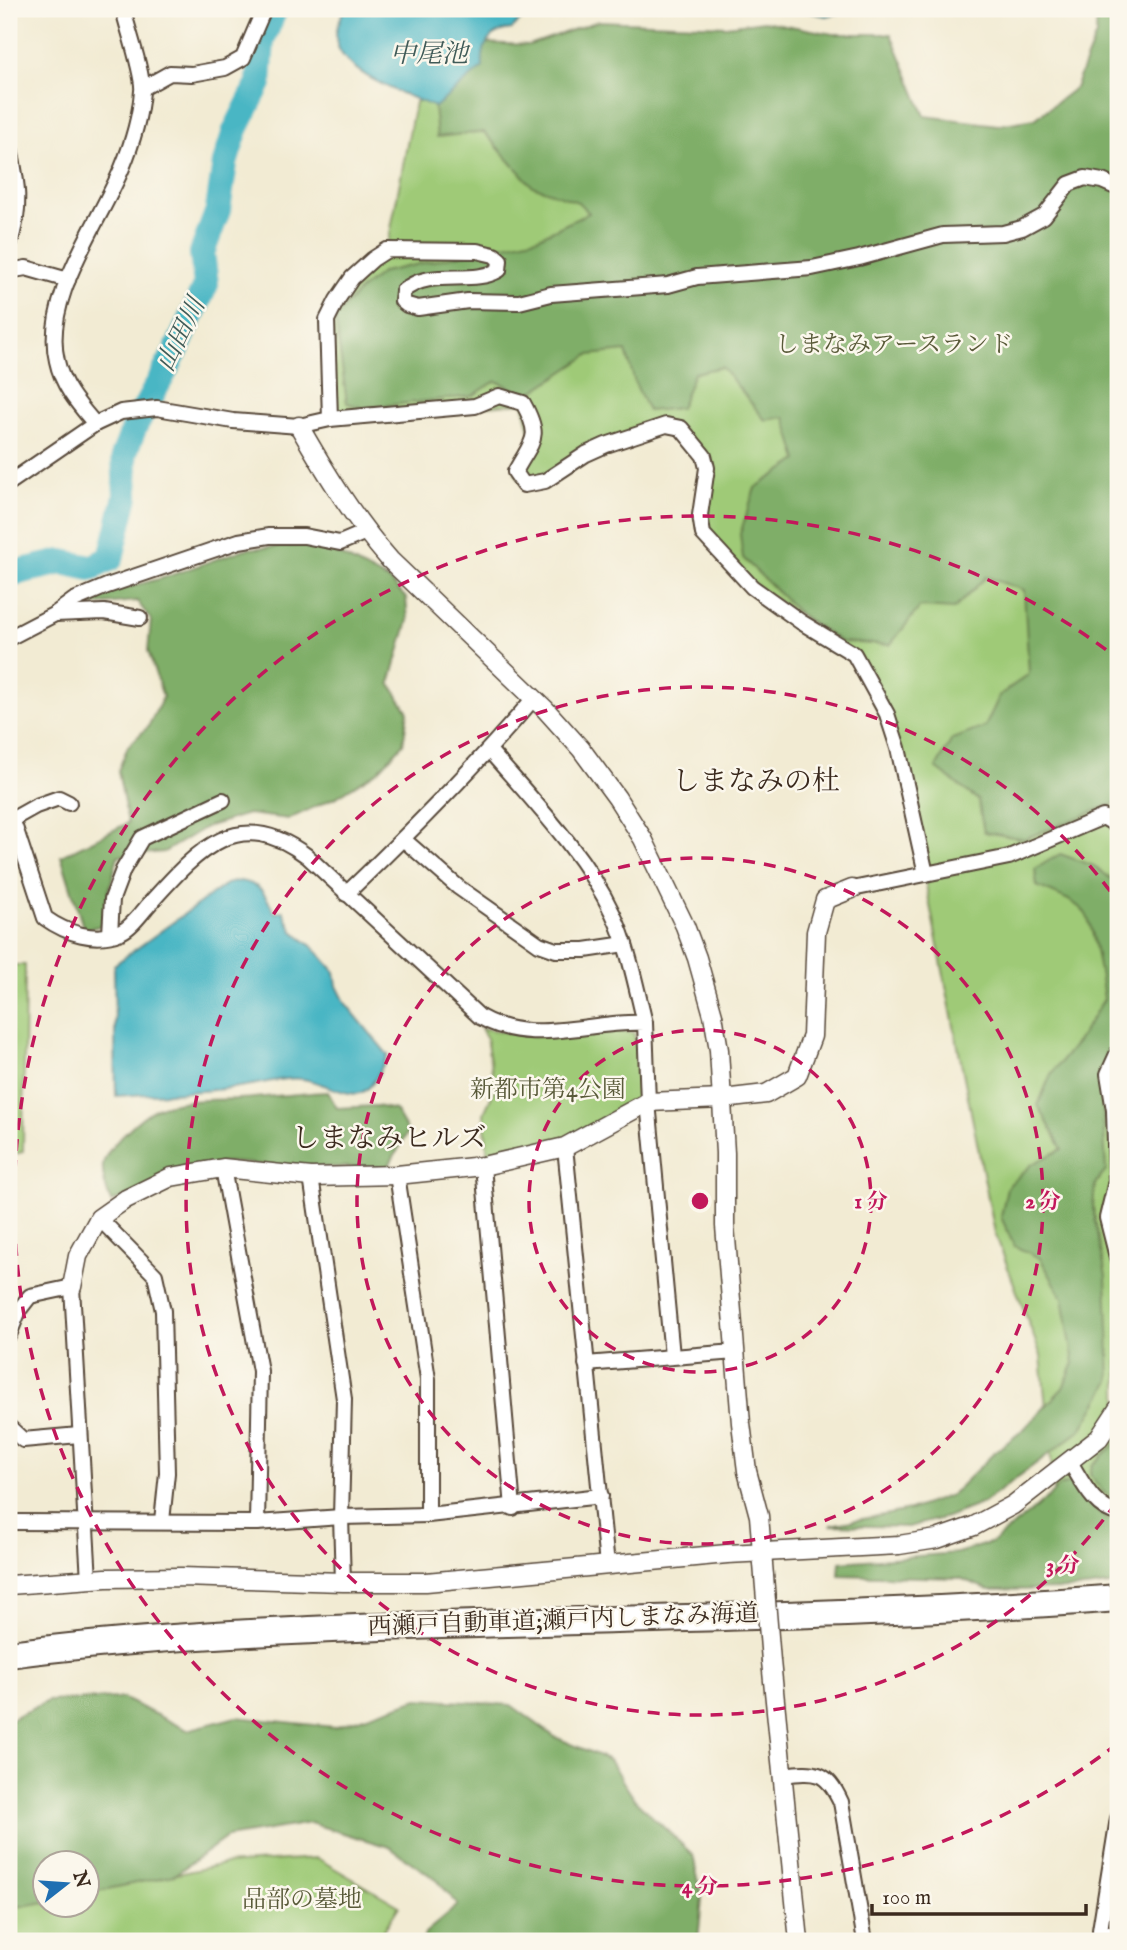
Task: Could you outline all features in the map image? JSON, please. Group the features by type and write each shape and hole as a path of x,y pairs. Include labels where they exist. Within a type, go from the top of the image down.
{"highway":[{"name":"西瀬戸自動車道;瀬戸内しまなみ海道","path":"9,1654 62,1647 252,1633 872,1611 1118,1598"}],"street":[{"path":"95,424 70,394 57,361 54,325 68,279 122,168 137,126 143,88 123,9"},
{"path":"143,88 170,73 192,74 225,68 243,58 264,9"},
{"path":"9,143 19,201 9,245"},
{"path":"330,418 327,320 352,278 387,250 477,251 494,255 500,260 499,270 489,275 455,276 413,282 403,291 402,301 407,305 418,308 468,301 519,302 551,293 668,285 697,277 812,268 943,235 1003,233 1022,228 1044,216 1069,184 1085,178 1118,188"},
{"path":"9,271 26,268 68,279"},
{"path":"9,483 95,424 121,412 157,408 233,421 299,426 330,418 475,406 499,396 523,403 534,423 533,442 515,472 524,485 545,481 586,454 606,446 666,425 681,428 704,456 707,468 700,515 703,534 752,587 801,622 854,653 887,714 898,748 926,874"},
{"path":"299,426 366,532 399,569 534,698 581,749 611,789 643,839 667,887 685,926 707,991 719,1050 723,1099 725,1226 735,1352 747,1471 759,1516 799,1941"},
{"path":"9,638 55,614 74,600 107,586 239,541 269,536 304,536 340,543 366,532"},
{"path":"55,614 104,612 140,618"},
{"path":"346,894 489,750 534,698"},
{"path":"489,750 568,844 612,913 625,944 645,1023 648,1102 672,1356"},
{"path":"69,803 59,798 10,818 45,918 57,926 85,936 121,932 197,854 224,838 250,833 273,836 293,846 480,1017 497,1026 548,1032 645,1023"},
{"path":"110,934 112,899 123,870 142,838 223,800"},
{"path":"89,1580 72,1287 78,1256 99,1218 126,1199 171,1177 223,1168 311,1177 397,1175 483,1166 565,1147 648,1102 766,1094 797,1076 812,1036 816,932 825,900 852,889 1009,857 1103,817 1118,826"},
{"path":"403,839 458,887 540,944 556,950 585,950 625,944"},
{"path":"1117,1254 1107,1218 1117,1181 1114,1110 1108,1074 1118,1052"},
{"path":"565,1147 607,1565"},
{"path":"483,1166 513,1508"},
{"path":"223,1168 260,1371 257,1523"},
{"path":"397,1175 428,1379 428,1516"},
{"path":"311,1177 344,1399 341,1517 343,1582"},
{"path":"99,1218 155,1275 163,1311 167,1473 162,1521"},
{"path":"9,1335 19,1310 30,1296 72,1287"},
{"path":"586,1364 735,1352"},
{"path":"9,1585 181,1577 426,1582 762,1551 899,1545 937,1539 974,1526 1013,1505 1099,1438 1118,1409"},
{"path":"9,1427 23,1440 79,1435"},
{"path":"1070,1462 1090,1493 1108,1512 1118,1513"},
{"path":"9,1522 257,1523 341,1517 428,1516 601,1496"},
{"path":"782,1775 816,1773 832,1783 841,1802 864,1941"},
{"path":"1118,1818 1100,1930 1118,1939"}],"green space":[{"name":"しまなみアースランド","path":"1097,9 1118,9 1118,802 1024,839 984,832 978,800 936,768 952,739 985,727 1000,695 1029,674 1024,590 986,577 954,609 920,607 890,645 841,642 800,614 743,558 740,534 755,488 798,460 785,417 765,420 722,367 694,373 680,408 648,411 635,383 626,351 589,355 528,395 496,381 472,396 363,408 347,403 335,317 360,290 383,272 537,238 589,213 578,202 532,186 484,132 437,137 432,86 459,42 529,45 598,21 726,26 764,21 833,34 891,34 925,116 998,125 1035,119 1075,88 1096,35"},
{"name":"しまなみアースランド","path":"631,32 923,122 988,134 1118,103 1118,1545 1059,1542 1041,1356 995,1233 904,774 854,654 741,575 703,534 707,468 681,428 635,436 524,485 515,473 533,442 523,403 330,419 327,320 352,278 387,250 415,102"},
{"path":"300,545 338,554 390,581 406,598 408,621 390,683 408,712 403,744 378,771 338,796 289,819 248,814 206,827 164,852 118,856 100,926 84,930 61,856 128,823 118,771 128,746 148,727 163,697 148,651 151,620 137,601 93,605 92,596 163,578 245,549"},
{"path":"1060,854 1094,866 1118,884 1118,1037 1101,1073 1106,1171 1095,1184 1093,1208 1106,1276 1110,1381 1081,1430 983,1503 947,1517 908,1527 830,1525 910,1510 951,1495 995,1452 1023,1430 1063,1388 1074,1363 1063,1298 1040,1258 1014,1246 1001,1217 1007,1187 1032,1164 1062,1149 1038,1105 1051,1074 1077,1042 1104,999 1094,940 1085,913 1069,901 1037,886 1035,869"},
{"path":"9,965 25,965 23,1152 9,1155"},
{"name":"新都市第4公園","path":"481,1028 550,1037 634,1033 643,1101 564,1141 488,1160 484,1113 495,1089 486,1038"},
{"path":"328,1092 337,1108 376,1106 395,1110 408,1132 388,1167 301,1167 225,1162 111,1202 103,1175 105,1158 125,1133 157,1108 178,1102"},
{"path":"1118,1441 1118,1498 1104,1493 1090,1475 1092,1465"},
{"path":"1071,1483 1107,1520 1118,1520 1118,1584 1075,1589 989,1590 960,1578 839,1575 840,1562 957,1553 993,1542 1061,1485"},
{"path":"122,1698 187,1730 236,1717 334,1727 418,1699 511,1705 555,1737 609,1760 635,1800 693,1855 702,1898 698,1941 423,1941 425,1933 458,1905 438,1881 389,1847 310,1823 227,1837 174,1875 102,1890 102,1848 32,1848 32,1904 9,1908 9,1720 48,1701"},
{"name":"品部の墓地","path":"317,1858 399,1906 377,1941 9,1941 9,1908 32,1904 32,1918 102,1918 102,1890 224,1864"}],"water":[{"name":"中尾池","path":"344,9 531,9 512,29 492,36 483,52 483,67 435,107 391,89 347,61 339,49 336,36"},
{"path":"796,9 858,9 826,16"},
{"path":"240,881 258,888 275,913 283,911 293,931 315,949 335,972 337,986 346,1004 388,1055 377,1077 365,1091 354,1094 310,1080 296,1079 213,1090 116,1096 114,965 226,884"}],"waterway":[{"name":"山田川","path":"9,574 62,562 91,568 111,558 126,496 124,454 135,426 176,351 206,284 202,253 218,210 225,163 235,131 259,83 262,40 275,9"}],"district":[{"name":"しまなみの杜","path":"756,782"},
{"name":"しまなみヒルズ","path":"389,1139"}]}
